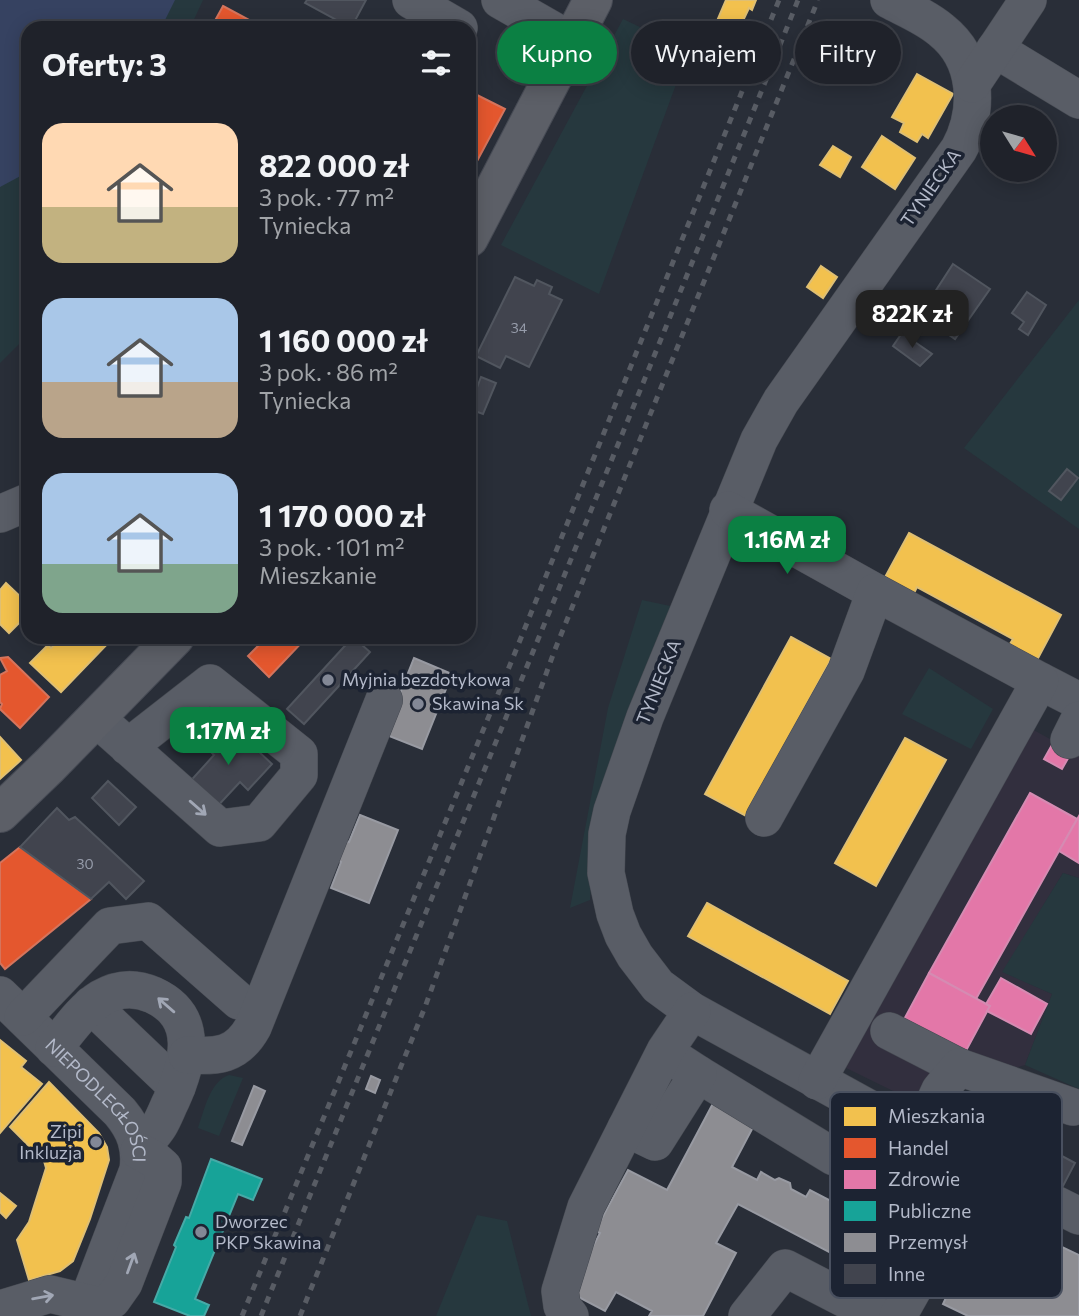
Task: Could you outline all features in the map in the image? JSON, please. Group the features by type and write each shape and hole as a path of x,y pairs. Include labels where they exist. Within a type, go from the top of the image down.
{"main road":[{"path":"581,21 593,0"},
{"path":"476,223 547,84"},
{"path":"0,813 169,644"}],"street":[{"path":"411,0 446,21"},
{"path":"476,28 499,0 536,21"},
{"name":"TYNIECKA","path":"836,1092 692,1012 658,986 623,935 615,914 606,873 605,852 612,811 645,717 759,440 782,401 967,134 974,102 972,85 961,52 953,41 931,23 889,0"},
{"path":"972,85 1028,0"},
{"path":"995,49 1079,100"},
{"path":"0,514 21,505"},
{"path":"729,510 1079,701"},
{"path":"764,818 846,671 875,592"},
{"path":"817,1082 1040,681"},
{"path":"96,718 128,747 220,828 259,823 299,775 299,754 210,683 128,747"},
{"path":"182,1071 224,1054 242,1042 253,1027 384,700"},
{"path":"11,1006 110,926 148,921 239,1001"},
{"path":"54,1048 91,1005 118,990 130,989 154,995 171,1007 186,1037 182,1071 160,1125 139,1151"},
{"path":"91,1005 182,1071"},
{"name":"NIEPODLEGŁOŚCI","path":"11,1006 120,1112 135,1135 139,1151 138,1170 85,1310"},
{"path":"570,1316 562,1306 560,1291 586,1208 665,1051 692,1012"},
{"path":"889,1031 958,1067 1030,1092"},
{"path":"665,1051 830,1155"},
{"path":"939,1092 958,1067"},
{"path":"626,1128 655,1142 698,1074"},
{"path":"1062,1103 1073,1107"},
{"name":"TYNIECKA","path":"1062,1207 1079,1216"},
{"path":"747,1316 785,1268 830,1288"},
{"path":"0,1309 50,1294 85,1310"},
{"path":"852,1298 885,1313 898,1298"}],"shaded area":[{"path":"0,0 203,0 193,21 21,21 21,342 0,363"},
{"path":"623,19 631,23 631,84 676,84 599,294 501,245 588,84 617,84 617,30"},
{"path":"1079,300 1079,529 964,448"},
{"path":"642,600 675,607 594,836 590,900 570,908 608,708"},
{"path":"929,668 993,709 971,749 902,714"},
{"path":"1030,728 1079,755 1079,878 1063,873 1003,972 1052,994 1025,1065 975,1080 956,1092 895,1092 844,1067"},
{"path":"1063,873 1079,878 1079,1089 1025,1065 1052,994 1002,972"},
{"path":"229,1075 243,1078 219,1136 198,1128 212,1090 222,1078"},
{"path":"477,1215 507,1221 531,1316 436,1316"}],"water":[{"path":"0,0 175,0 164,21 21,21 21,176 0,187"}],"building: Mieszkania":[{"path":"726,0 756,0 743,21 717,21"},
{"path":"917,74 953,94 928,138 922,134 917,142 900,132 904,123 892,117"},
{"path":"882,136 915,158 895,189 862,167"},
{"path":"833,146 851,157 840,177 820,165"},
{"path":"821,266 837,277 823,298 807,287"},
{"path":"909,533 1061,615 1036,662 1008,647 1013,639 917,587 913,595 884,579"},
{"path":"6,583 21,597 21,621 9,633 0,624 0,590"},
{"path":"791,637 831,659 746,816 705,794"},
{"path":"55,644 107,644 61,692 30,663 48,645 51,648"},
{"path":"0,737 21,760 0,779"},
{"path":"905,738 946,760 876,886 835,863"},
{"path":"707,903 848,981 830,1014 688,936"},
{"path":"0,1040 26,1061 21,1067 42,1084 0,1133"},
{"path":"49,1082 99,1133 107,1147 109,1160 73,1261 60,1271 29,1280 17,1240 29,1222 46,1168 44,1161 10,1127"},
{"path":"0,1193 16,1206 6,1218 0,1212"}],"building: Handel":[{"path":"223,6 251,21 215,21"},
{"path":"476,94 505,109 476,163"},
{"path":"260,644 300,644 269,677 248,656"},
{"path":"8,657 49,697 20,728 0,709 0,675 7,671 0,658"},
{"path":"20,847 91,899 5,969 0,963 0,863"}],"building: Zdrowie":[{"path":"1053,743 1071,753 1062,769 1044,759"},
{"path":"1030,793 1077,819 976,999 929,973"},
{"path":"1079,816 1079,863 1059,851"},
{"path":"929,973 990,1006 961,1060 900,1027"},
{"path":"1001,978 1047,1004 1031,1034 987,1011 990,1006 986,1004"}],"building: Publiczne":[{"name":"Dworzec PKP Skawina","path":"211,1159 262,1179 253,1200 238,1194 195,1299 209,1305 204,1316 190,1316 154,1302 176,1247 174,1245 186,1217 189,1218"}],"building: Przemysł":[{"name":"Skawina Sk","path":"414,658 452,674 422,749 384,734"},
{"path":"360,815 398,830 369,903 331,888 341,862 337,860 345,841 349,842"},
{"path":"371,1076 380,1080 375,1093 366,1089"},
{"path":"254,1086 265,1091 242,1145 232,1141"},
{"path":"719,1092 760,1114 732,1167 757,1180 761,1172 775,1180 779,1178 790,1183 791,1189 806,1197 810,1190 830,1200 830,1252 738,1204 716,1243 736,1253 703,1316 649,1316 652,1311 616,1292 605,1311 569,1292 600,1233 595,1231 628,1170 667,1190"},
{"path":"1062,1247 1079,1255 1079,1316 968,1316 943,1304 946,1298 1062,1298"}],"building: Inne":[{"path":"307,0 366,0 355,21 338,21 305,3"},
{"path":"953,264 990,289 955,339 920,315"},
{"path":"515,277 534,286 537,280 552,287 549,294 562,300 529,367 506,356 500,368 476,356"},
{"path":"1027,292 1046,305 1028,335 1019,329 1024,322 1012,313"},
{"path":"902,333 932,354 920,366 893,346"},
{"path":"481,377 496,383 483,414 476,412 476,390"},
{"path":"1067,469 1078,478 1061,500 1049,491"},
{"name":"Myjnia bezdotykowa","path":"347,644 361,644 370,652 304,724 287,709"},
{"path":"226,721 272,764 248,790 240,782 213,811 186,786 214,755 204,745"},
{"path":"108,781 136,807 119,825 92,798"},
{"path":"57,808 69,820 75,817 144,881 126,899 109,882 91,899 20,847"},
{"path":"1062,1156 1075,1163 1062,1185"}],"railway":[{"path":"242,1316 512,660 779,0"},
{"path":"261,1316 798,0"},
{"path":"300,1316 425,1007 554,652 818,0"}],"place":[{"name":"Myjnia bezdotykowa","path":"328,680"},
{"name":"Skawina Sk","path":"418,704"},
{"name":"Zipi Inkluzja","path":"96,1142"},
{"name":"Dworzec PKP Skawina","path":"201,1232"}]}
